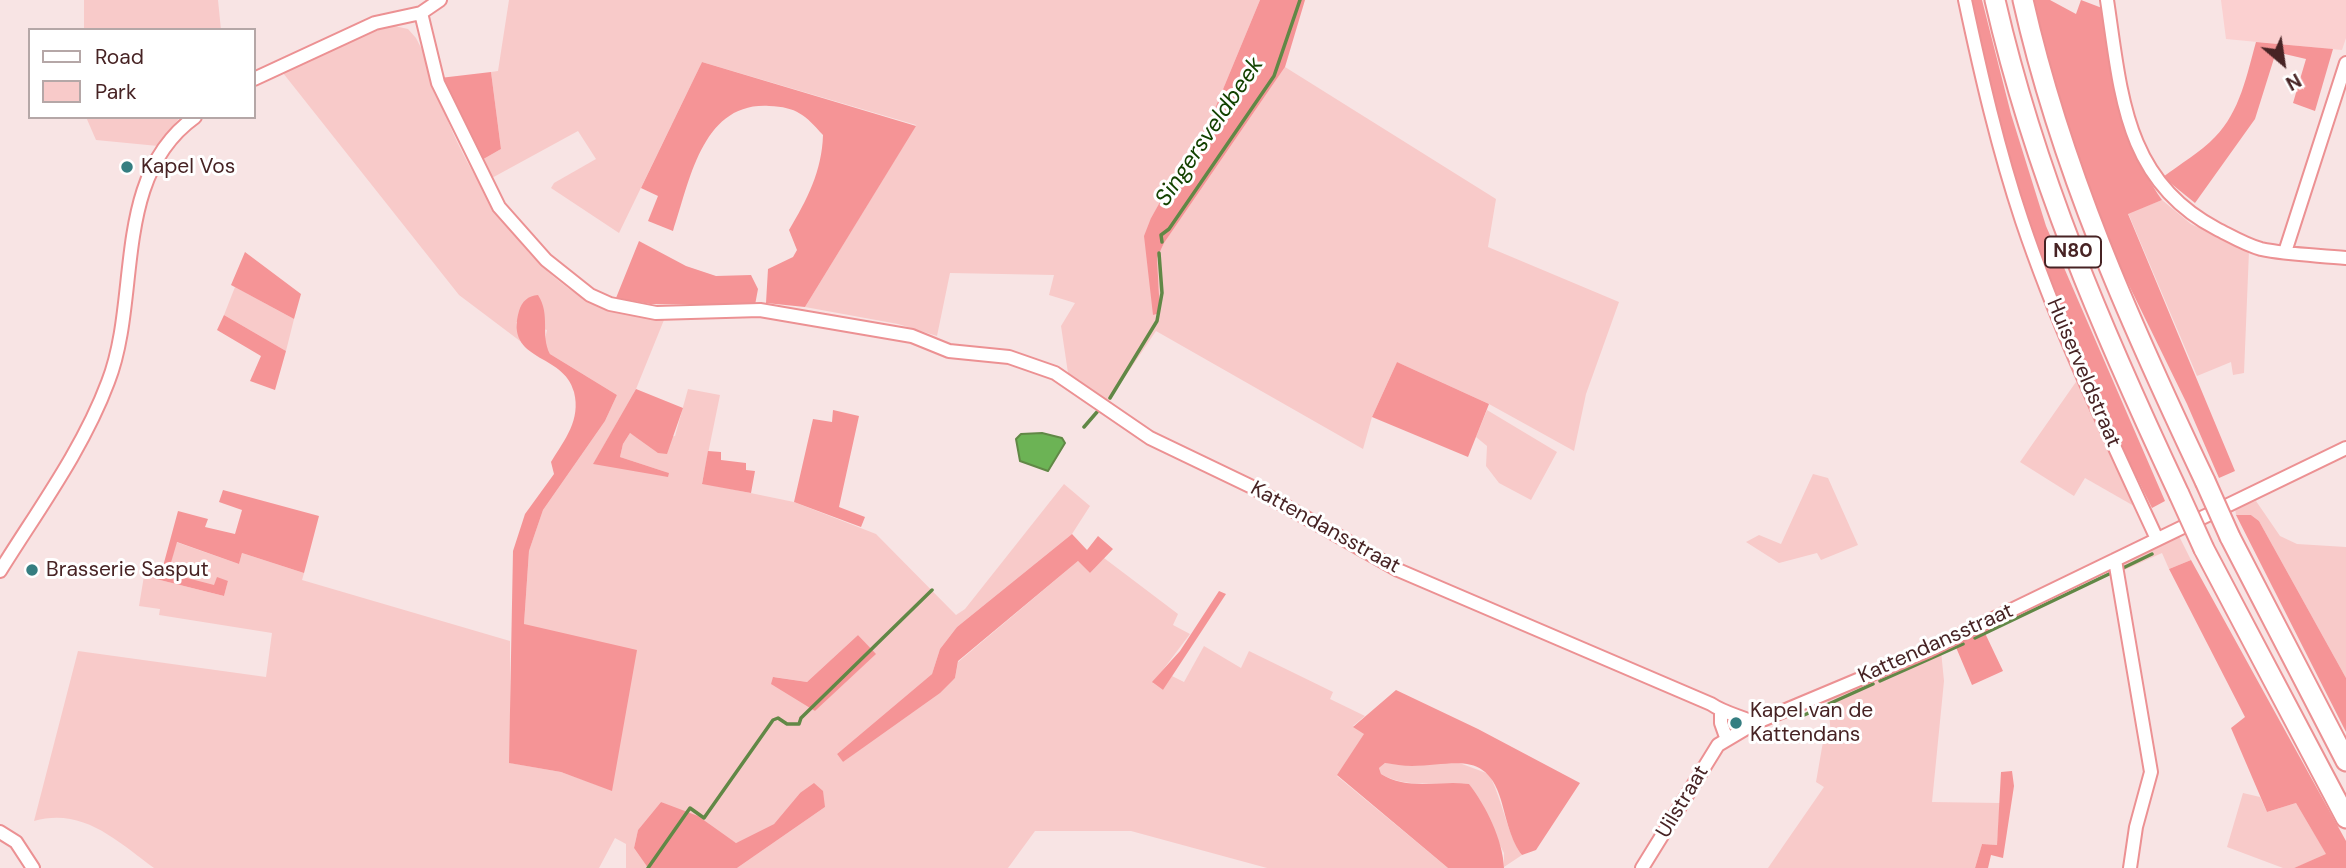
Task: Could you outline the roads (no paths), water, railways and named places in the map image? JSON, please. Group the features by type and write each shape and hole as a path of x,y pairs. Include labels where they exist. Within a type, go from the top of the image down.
{"highway":[{"name":"N80","path":"1994,0 2009,64 2050,194 2106,339 2204,549 2346,818"},
{"name":"N80","path":"2023,0 2033,46 2074,181 2130,324 2230,537 2346,761"}],"street":[{"path":"256,78 374,23 421,13 440,0"},
{"name":"Huiserveldstraat","path":"1965,0 1986,95 2022,222 2079,370 2158,539"},
{"path":"2107,0 2122,97 2131,132 2149,170 2171,197 2203,221 2258,248 2346,258"},
{"name":"Kattendansstraat","path":"421,13 438,83 499,207 547,260 590,296 610,304 656,313 761,310 912,336 948,351 1009,357 1035,365 1055,373 1169,449 1250,486 1398,570 1711,704 1720,711 1736,714 1755,723 1929,650 2346,448"},
{"path":"2285,252 2346,63"},
{"path":"0,570 98,407 117,354 129,256 149,178 180,128 192,119"},
{"path":"2115,560 2151,772 2136,827 2130,868"},
{"path":"1720,711 1721,723 1727,737"},
{"name":"Uilstraat","path":"1642,868 1718,745 1727,737 1755,723"},
{"path":"0,832 16,842 33,868"}],"waterway":[{"name":"Singersveldbeek","path":"1162,242 1161,235 1169,229 1274,76 1300,0"},
{"name":"Singersveldbeek","path":"1110,398 1157,321 1162,293 1159,253"},
{"name":"Singersveldbeek","path":"1084,427 1097,412"},
{"path":"2121,569 2152,554"},
{"path":"1975,638 2109,574"},
{"name":"Singersveldbeek","path":"648,868 690,808 704,818 773,720 778,718 787,724 799,724 801,718 932,590"},
{"path":"1880,681 1963,644"},
{"path":"1802,716 1873,684"}],"place":[{"name":"Kapel Vos","path":"127,167"},
{"name":"Brasserie Sasput","path":"32,570"},
{"name":"Kapel van de Kattendans","path":"1736,723"}]}
